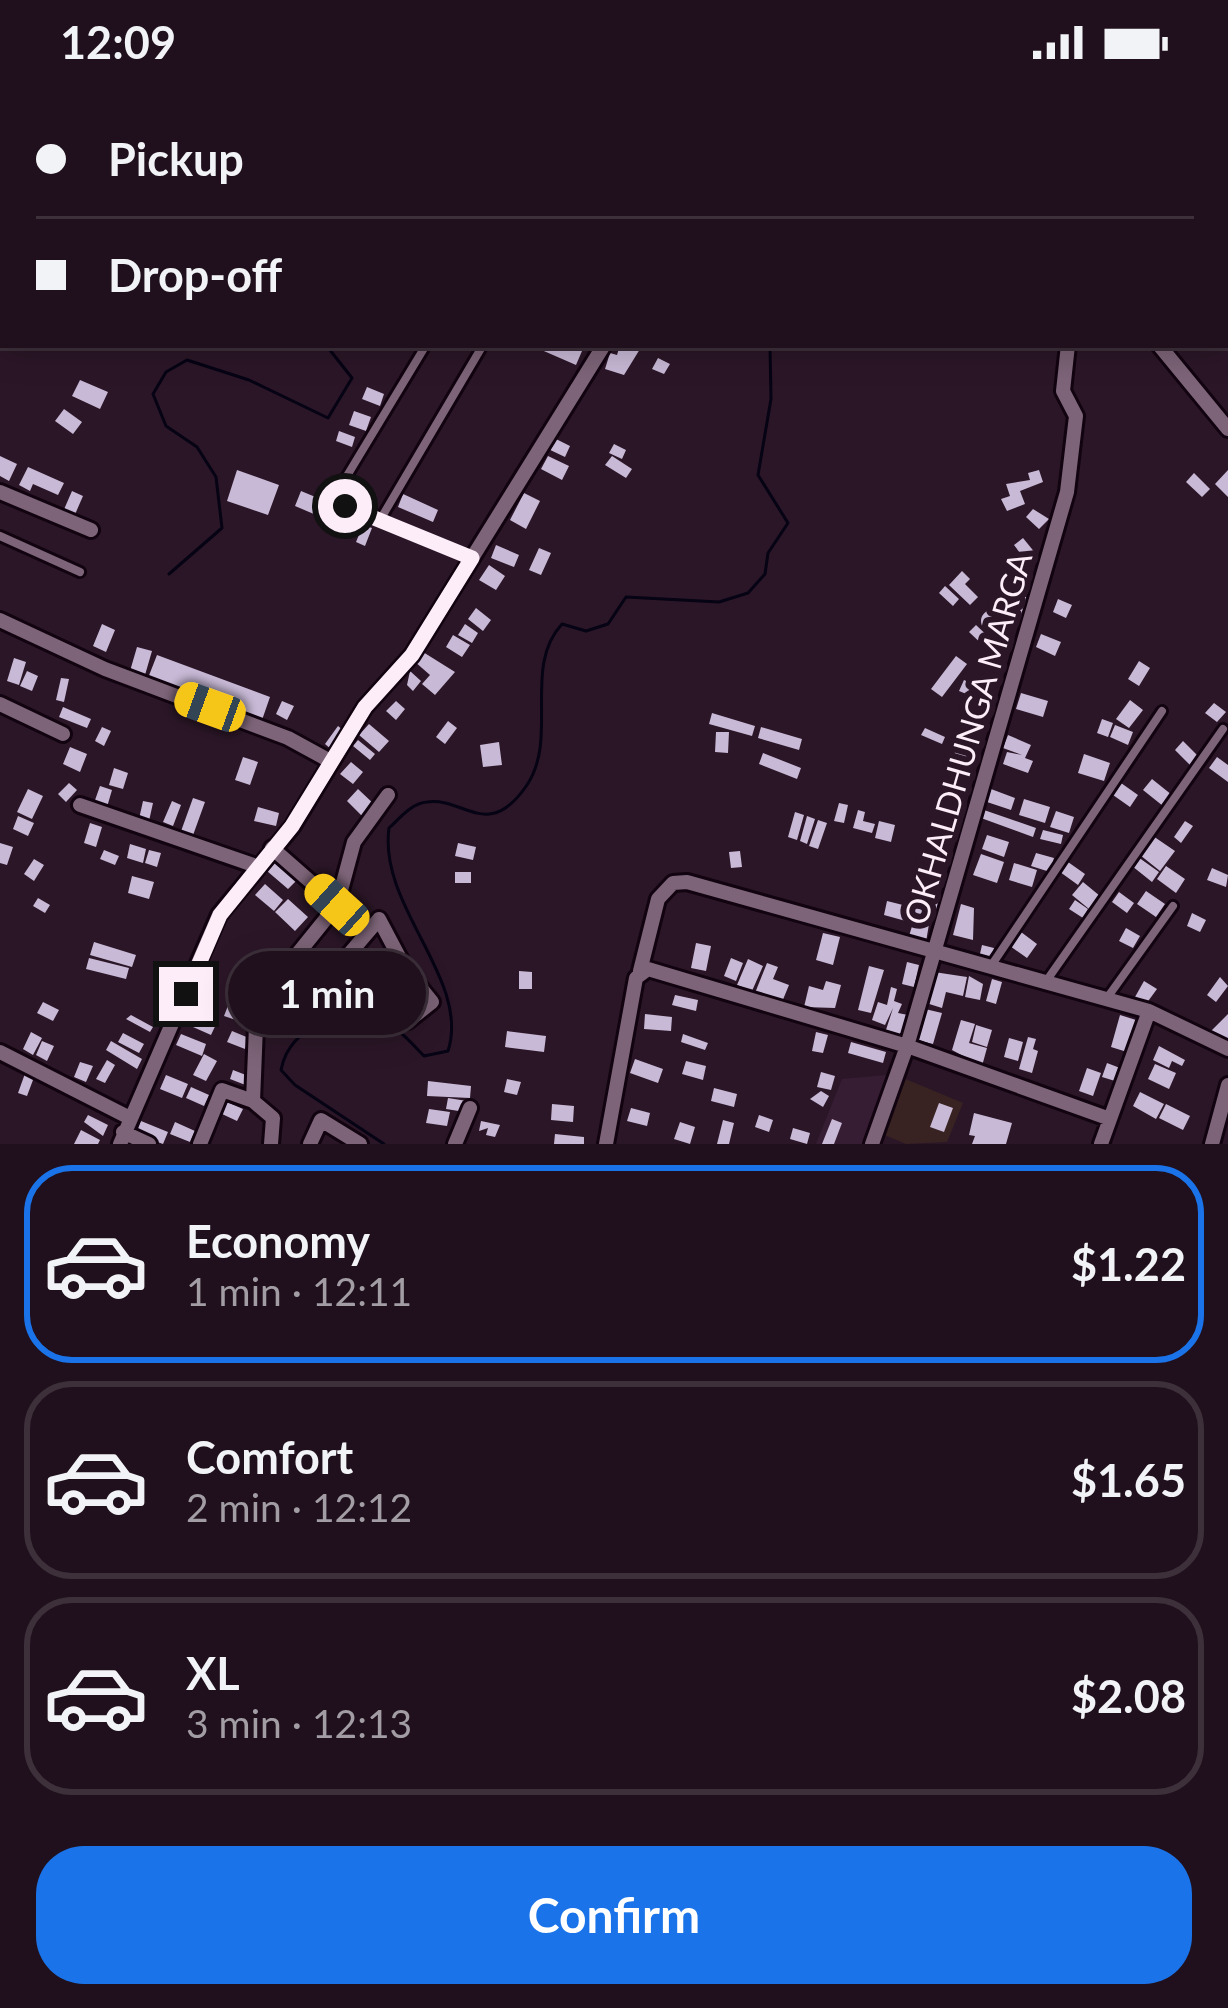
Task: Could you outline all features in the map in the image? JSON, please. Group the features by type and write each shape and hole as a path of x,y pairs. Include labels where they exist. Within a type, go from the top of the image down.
{"street":[{"path":"124,1131 220,915 292,826 365,707 412,655 602,348"},
{"name":"OKHALDHUNGA MARGA","path":"872,1144 907,1046 1067,492 1076,416 1063,391 1068,348"},
{"path":"1161,348 1228,429"},
{"path":"0,491 91,530"},
{"path":"0,620 105,669 288,738 331,761"},
{"path":"0,704 62,734"},
{"path":"253,1101 256,1026 274,983 337,905 354,842 388,795"},
{"path":"80,805 256,866"},
{"path":"272,848 337,905"},
{"path":"606,1144 658,899 673,883 933,949 1149,1011 1228,1049"},
{"path":"274,983 310,1000 385,1008 408,1021 432,1002 406,970 379,919 310,1000"},
{"path":"640,971 907,1046 1110,1119"},
{"path":"1101,1144 1149,1011"},
{"path":"0,1052 149,1144"},
{"path":"1212,1144 1228,1085"},
{"path":"200,1144 222,1090 253,1101 273,1118 271,1144"},
{"path":"455,1144 470,1108"},
{"path":"310,1144 321,1120 360,1144"}],"lane":[{"path":"424,348 336,494 345,506 472,558"},
{"path":"380,520 481,348"},
{"path":"0,536 80,572"},
{"path":"991,966 1162,711"},
{"path":"1046,982 1222,729"},
{"path":"1106,999 1173,906"}],"shaded area":[{"path":"887,1075 866,1144 816,1144 842,1079"},
{"path":"903,1078 963,1103 947,1142 906,1144 880,1133"}],"building":[{"path":"537,348 582,351 576,365"},
{"path":"619,348 640,349 624,375 605,369 610,353 617,355"},
{"path":"658,358 670,364 664,374 652,369"},
{"path":"80,380 108,392 100,409 72,396"},
{"path":"367,387 384,394 380,406 362,399"},
{"path":"64,409 82,422 73,434 55,421"},
{"path":"354,411 371,417 366,431 349,425"},
{"path":"339,431 355,437 352,447 336,441"},
{"path":"552,437 570,446 565,457 546,448"},
{"path":"614,444 626,450 622,459 609,453"},
{"path":"0,456 17,464 9,481 0,476"},
{"path":"548,456 569,466 562,480 541,469"},
{"path":"612,456 632,469 626,478 605,465"},
{"path":"28,467 64,483 58,495 33,484 30,491 19,485"},
{"path":"237,470 279,485 268,515 227,501"},
{"path":"1039,470 1043,482 1020,491 1025,504 1007,511 1001,499 1010,496 1006,484 1030,480 1028,473"},
{"path":"1228,470 1228,497 1215,484"},
{"path":"1194,473 1210,489 1202,497 1186,482"},
{"path":"72,491 83,496 73,519 62,514"},
{"path":"301,491 342,508 335,523 295,506"},
{"path":"524,493 540,501 526,529 510,520"},
{"path":"403,494 438,510 433,522 398,507"},
{"path":"1033,509 1049,519 1039,529 1026,517"},
{"path":"363,525 372,528 365,546 356,542"},
{"path":"1023,538 1036,554 1026,561 1014,545"},
{"path":"496,545 519,555 514,567 491,558"},
{"path":"539,548 551,553 541,575 529,570"},
{"path":"489,565 505,576 496,590 479,580"},
{"path":"962,571 970,579 965,584 978,597 970,605 949,585"},
{"path":"945,586 959,599 953,606 939,593"},
{"path":"1023,596 1029,598 1019,624 1013,622"},
{"path":"1058,599 1072,605 1066,618 1053,612"},
{"path":"476,608 491,620 483,631 468,619"},
{"path":"992,610 1003,621 992,632 981,621"},
{"path":"102,624 115,630 106,652 93,646"},
{"path":"465,624 478,633 472,643 458,635"},
{"path":"976,625 993,641 986,648 969,632"},
{"path":"1041,634 1061,642 1055,656 1036,647"},
{"path":"453,635 470,645 462,657 446,647"},
{"path":"137,647 152,651 145,675 130,671"},
{"path":"423,652 455,672 435,695 422,684 430,675 414,661"},
{"path":"157,655 270,697 262,720 148,678"},
{"path":"956,656 967,664 942,697 931,689"},
{"path":"14,658 26,662 19,685 7,681"},
{"path":"1139,661 1150,668 1139,686 1128,679"},
{"path":"27,671 38,676 32,691 20,686"},
{"path":"410,671 421,681 413,691 407,685"},
{"path":"61,678 69,679 64,702 56,700"},
{"path":"964,680 990,692 986,702 959,691"},
{"path":"1021,693 1048,701 1043,717 1016,709"},
{"path":"1130,700 1143,710 1129,728 1116,719"},
{"path":"282,701 294,706 287,720 276,714"},
{"path":"396,701 405,709 396,720 386,711"},
{"path":"1214,703 1226,712 1217,722 1205,713"},
{"path":"63,707 91,719 87,728 59,717"},
{"path":"964,709 983,723 978,729 960,715"},
{"path":"712,713 755,726 752,736 709,724"},
{"path":"1102,719 1113,723 1108,737 1097,733"},
{"path":"448,721 457,728 445,744 436,737"},
{"path":"369,724 389,741 379,752 359,735"},
{"path":"1115,725 1133,732 1128,745 1110,737"},
{"path":"338,726 344,731 331,749 325,744"},
{"path":"102,727 111,731 104,746 95,741"},
{"path":"761,727 802,739 799,750 758,738"},
{"path":"925,728 945,737 942,744 921,735"},
{"path":"716,732 729,732 728,753 715,752"},
{"path":"1008,735 1031,745 1025,758 1033,761 1028,773 1003,764 1007,752 1022,755 1003,748"},
{"path":"358,740 375,754 370,760 353,746"},
{"path":"1183,741 1199,757 1191,766 1175,750"},
{"path":"499,742 502,765 483,767 480,745"},
{"path":"70,747 87,754 80,772 63,764"},
{"path":"963,748 973,758 963,768 953,758"},
{"path":"763,753 801,768 797,779 759,764"},
{"path":"1084,754 1110,763 1104,781 1078,773"},
{"path":"243,757 258,762 250,785 235,780"},
{"path":"1217,757 1228,765 1228,782 1209,768"},
{"path":"351,762 363,772 353,784 340,774"},
{"path":"114,768 128,773 123,789 109,785"},
{"path":"1152,779 1172,795 1163,806 1143,790"},
{"path":"69,783 77,790 66,802 58,794"},
{"path":"1121,783 1138,795 1130,807 1113,795"},
{"path":"100,786 112,790 107,807 94,803"},
{"path":"28,789 43,796 32,819 17,812"},
{"path":"358,789 376,806 364,818 347,801"},
{"path":"991,789 1015,798 1011,810 987,802"},
{"path":"193,798 205,802 192,838 180,834"},
{"path":"1024,799 1050,807 1045,823 1019,815"},
{"path":"143,801 153,803 149,821 139,819"},
{"path":"172,801 181,805 173,826 163,822"},
{"path":"839,803 848,805 844,823 834,821"},
{"path":"258,807 279,813 276,826 254,821"},
{"path":"858,810 865,812 863,821 875,824 872,833 853,828"},
{"path":"984,810 1036,828 1033,837 981,818"},
{"path":"1056,811 1074,817 1069,833 1050,827"},
{"path":"795,812 804,815 797,840 788,837"},
{"path":"18,816 34,823 28,836 13,829"},
{"path":"807,816 815,819 807,844 800,841"},
{"path":"818,820 827,823 818,849 809,846"},
{"path":"879,821 895,825 891,842 875,838"},
{"path":"1185,821 1193,826 1181,843 1174,837"},
{"path":"90,823 102,827 96,847 84,843"},
{"path":"1043,830 1063,835 1061,844 1040,839"},
{"path":"987,835 1009,842 1004,857 982,849"},
{"path":"1153,836 1175,851 1160,871 1140,855"},
{"path":"0,843 13,847 7,865 0,863"},
{"path":"458,843 476,847 473,860 455,856"},
{"path":"130,844 146,849 143,863 127,858"},
{"path":"104,850 119,856 115,865 100,859"},
{"path":"149,850 161,853 157,867 145,863"},
{"path":"740,851 742,867 731,868 729,852"},
{"path":"1036,853 1054,858 1050,872 1031,866"},
{"path":"981,854 1004,862 997,883 973,875"},
{"path":"1138,857 1159,872 1152,882 1132,866"},
{"path":"34,859 44,865 34,881 24,874"},
{"path":"278,859 299,878 288,889 267,871"},
{"path":"1068,862 1085,874 1078,885 1060,872"},
{"path":"1014,863 1037,870 1032,887 1009,880"},
{"path":"1166,866 1185,879 1176,893 1157,879"},
{"path":"1212,868 1228,875 1226,887 1207,880"},
{"path":"455,872 471,872 471,883 455,883"},
{"path":"132,876 154,882 149,899 128,893"},
{"path":"1083,882 1100,896 1089,909 1072,895"},
{"path":"265,884 283,900 274,911 255,895"},
{"path":"1146,891 1165,904 1156,917 1137,904"},
{"path":"1119,892 1134,903 1127,913 1112,902"},
{"path":"927,896 940,899 936,911 924,908"},
{"path":"38,898 50,905 45,913 33,906"},
{"path":"288,899 308,917 295,931 275,912"},
{"path":"1075,900 1088,909 1083,918 1069,909"},
{"path":"887,901 931,912 926,942 909,936 913,923 884,915"},
{"path":"961,904 974,908 973,940 953,935"},
{"path":"1192,913 1206,920 1200,932 1187,926"},
{"path":"1126,928 1140,936 1133,948 1119,941"},
{"path":"1021,932 1037,944 1027,958 1010,946"},
{"path":"823,933 840,937 833,965 816,960"},
{"path":"94,942 136,955 132,967 90,955"},
{"path":"696,943 711,946 706,971 691,968"},
{"path":"982,945 994,948 991,961 979,958"},
{"path":"250,957 271,964 266,979 245,972"},
{"path":"89,958 129,968 126,979 86,969"},
{"path":"731,958 743,963 736,981 724,976"},
{"path":"748,959 763,966 752,991 737,985"},
{"path":"907,962 919,965 914,987 902,984"},
{"path":"767,963 778,967 773,979 789,985 782,1002 755,993"},
{"path":"869,966 884,970 871,1013 858,1010"},
{"path":"519,971 532,972 532,989 519,989"},
{"path":"934,972 967,977 963,996 946,992 942,1008 926,1003"},
{"path":"969,976 983,984 980,1000 965,997"},
{"path":"1220,977 1228,986 1216,1002 1207,995"},
{"path":"992,979 1002,982 996,1004 986,1001"},
{"path":"826,981 841,985 835,1008 804,1007 809,986 823,990"},
{"path":"1144,981 1157,989 1146,1004 1135,997"},
{"path":"891,987 897,989 894,1001 902,1004 898,1013 908,1015 901,1038 885,1033 893,1008 885,1025 872,1020 878,1002 887,1005"},
{"path":"675,995 698,1000 696,1011 672,1005"},
{"path":"231,998 252,1005 245,1023 224,1016"},
{"path":"43,1002 59,1010 53,1021 37,1013"},
{"path":"191,1008 218,1020 211,1035 184,1023"},
{"path":"925,1009 942,1013 933,1044 917,1040"},
{"path":"645,1014 672,1017 671,1031 644,1029"},
{"path":"1228,1014 1228,1040 1211,1031"},
{"path":"131,1015 153,1027 150,1032 126,1019"},
{"path":"1120,1015 1136,1020 1127,1052 1111,1047"},
{"path":"961,1020 975,1024 969,1043 987,1048 982,1066 952,1050"},
{"path":"976,1025 992,1030 987,1047 972,1042"},
{"path":"232,1031 249,1038 245,1049 227,1042"},
{"path":"507,1031 546,1036 544,1052 505,1047"},
{"path":"31,1032 42,1038 33,1055 23,1049"},
{"path":"816,1032 828,1035 823,1053 812,1051"},
{"path":"123,1033 144,1044 139,1053 118,1042"},
{"path":"181,1034 206,1044 202,1056 176,1045"},
{"path":"683,1034 708,1043 705,1050 681,1042"},
{"path":"1028,1037 1036,1039 1033,1049 1038,1051 1032,1073 1019,1069"},
{"path":"1009,1038 1023,1042 1018,1061 1004,1057"},
{"path":"42,1041 54,1046 47,1061 36,1055"},
{"path":"111,1041 142,1059 137,1069 106,1050"},
{"path":"851,1042 886,1052 883,1063 848,1053"},
{"path":"1159,1046 1185,1060 1182,1066 1172,1061 1169,1068 1153,1060"},
{"path":"204,1054 217,1061 206,1081 193,1075"},
{"path":"635,1059 663,1069 658,1083 630,1073"},
{"path":"107,1060 115,1065 105,1083 96,1079"},
{"path":"686,1061 706,1066 703,1080 682,1074"},
{"path":"80,1062 93,1066 86,1082 74,1077"},
{"path":"1107,1063 1120,1068 1115,1081 1102,1077"},
{"path":"1155,1064 1176,1073 1169,1089 1148,1079"},
{"path":"27,1068 36,1072 27,1096 18,1093"},
{"path":"1087,1068 1101,1073 1093,1096 1079,1091"},
{"path":"233,1070 251,1077 248,1086 230,1079"},
{"path":"821,1072 835,1076 831,1090 817,1087"},
{"path":"166,1075 188,1084 182,1098 160,1089"},
{"path":"507,1079 521,1082 517,1095 504,1092"},
{"path":"428,1081 471,1086 470,1098 427,1096"},
{"path":"191,1087 209,1095 204,1106 186,1098"},
{"path":"714,1088 737,1094 734,1107 711,1101"},
{"path":"821,1091 829,1096 823,1107 810,1099"},
{"path":"1140,1092 1164,1104 1156,1119 1133,1106"},
{"path":"448,1098 467,1101 465,1112 446,1109"},
{"path":"227,1102 243,1109 237,1121 222,1114"},
{"path":"939,1103 953,1108 944,1132 930,1127"},
{"path":"552,1104 574,1106 573,1122 551,1120"},
{"path":"1166,1104 1190,1116 1183,1130 1159,1118"},
{"path":"631,1108 650,1113 647,1126 627,1121"},
{"path":"429,1109 450,1112 447,1126 426,1123"},
{"path":"974,1113 1012,1123 1006,1144 972,1144"},
{"path":"88,1115 108,1125 103,1136 84,1122"},
{"path":"759,1115 773,1120 769,1132 755,1127"},
{"path":"832,1119 842,1123 834,1144 822,1144"},
{"path":"723,1120 734,1123 729,1144 717,1144"},
{"path":"141,1121 168,1132 163,1144 136,1134"},
{"path":"481,1121 500,1125 495,1137 486,1135 488,1128 479,1131"},
{"path":"175,1122 195,1131 190,1142 170,1134"},
{"path":"680,1122 695,1127 690,1144 674,1139"},
{"path":"793,1128 810,1133 807,1144 790,1139"},
{"path":"81,1130 100,1140 98,1144 74,1144"},
{"path":"555,1134 584,1137 584,1144 554,1144"}],"waterway":[{"path":"169,574 222,528 216,477 197,447 166,426 153,394 166,372 187,360 249,380 328,418 352,378 328,348"},
{"path":"384,1144 295,1085 281,1070 295,1041 338,1019 388,1025 424,1056 448,1051 452,1024 447,997 397,886 389,857 389,828 422,803 441,802 488,814 513,802 536,766 544,661 562,624 586,631 608,624 626,597 719,602 748,593 765,574 768,553 788,523 758,475 771,399 770,348"}],"route":[{"path":"186,994 220,915 292,826 365,707 412,655 472,558 345,506"}]}
